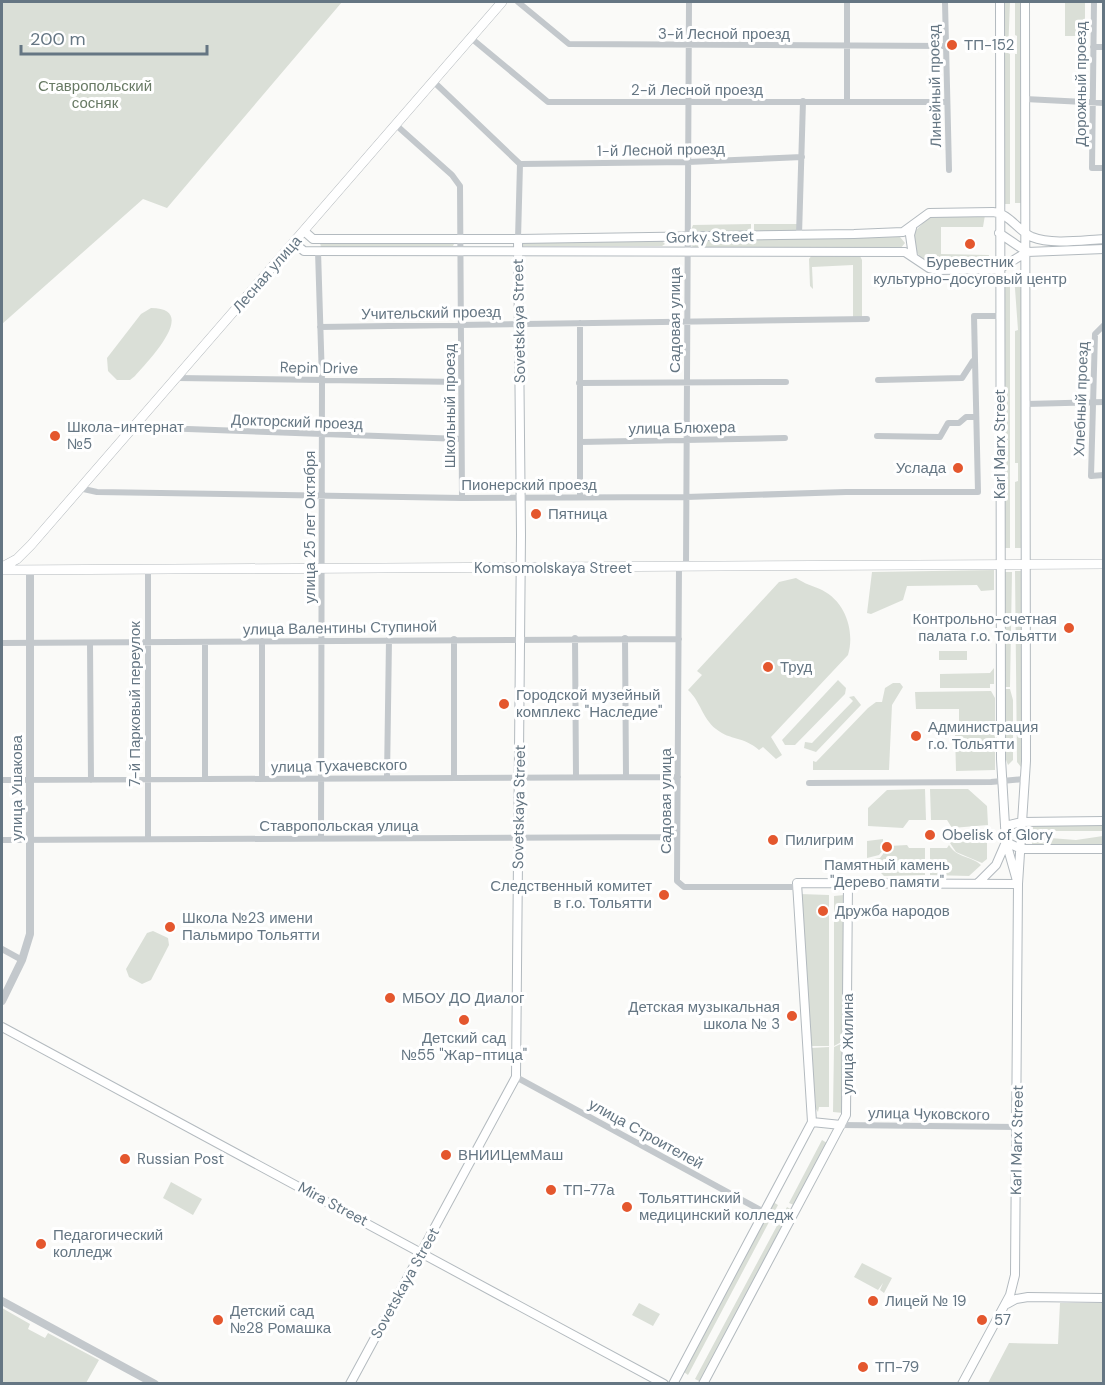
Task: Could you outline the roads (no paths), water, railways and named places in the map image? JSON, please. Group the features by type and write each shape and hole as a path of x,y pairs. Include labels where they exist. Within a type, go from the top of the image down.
{"main road":[{"name":"Лесная улица","path":"2,569 32,545 502,2"},
{"name":"Karl Marx Street","path":"1000,2 1000,563 1003,780 1006,842 1018,884"},
{"name":"Karl Marx Street","path":"963,1383 1011,1295 1015,1275 1019,1015 1018,884 1024,778 1026,564 1025,2"},
{"name":"Gorky Street","path":"304,231 313,239 799,235 903,232 912,228 929,213 1000,212"},
{"path":"1000,212 1027,234 1044,240 1104,239"},
{"path":"912,228 910,236 914,256"},
{"path":"999,233 1027,252"},
{"name":"Sovetskaya Street","path":"350,1383 516,1077 521,568 518,239"},
{"name":"Gorky Street","path":"294,243 304,251 905,252 929,268 999,268 1027,252 1104,249"},
{"path":"30,570 32,545"},
{"name":"Komsomolskaya Street","path":"2,569 1104,564"},
{"path":"1005,826 1022,822 1104,821"},
{"path":"977,883 996,866 1006,842 1021,849 1104,849"},
{"name":"улица Жилина","path":"703,1383 848,1108 848,884"},
{"path":"673,1383 812,1122 797,885 1018,884"},
{"name":"Mira Street","path":"2,1027 664,1383"},
{"path":"812,1122 841,1125"},
{"path":"1004,1307 1016,1299 1028,1297 1104,1298"}],"street":[{"name":"3-й Лесной проезд","path":"518,2 569,44 688,47 945,46"},
{"name":"Садовая улица","path":"689,2 687,440 679,639 677,881 684,887 797,885"},
{"path":"847,2 847,101"},
{"name":"Линейный проезд","path":"945,2 949,171"},
{"name":"Дорожный проезд","path":"1094,2 1092,168 1104,168"},
{"name":"2-й Лесной проезд","path":"471,38 548,102 947,102"},
{"path":"1093,47 1104,47"},
{"path":"434,82 520,164"},
{"path":"1025,99 1104,103"},
{"path":"799,235 803,101"},
{"name":"Школьный проезд","path":"396,125 452,175 460,186 462,498"},
{"name":"1-й Лесной проезд","path":"520,164 688,162 802,157"},
{"name":"Sovetskaya Street","path":"518,239 520,164"},
{"name":"улица 25 лет Октября","path":"318,251 323,497 321,838"},
{"path":"877,436 940,436 948,423 959,423 966,417 975,417 974,316 1000,316"},
{"name":"Учительский проезд","path":"320,327 867,319"},
{"path":"579,323 580,496"},
{"name":"Хлебный проезд","path":"1103,325 1095,334 1091,476 1104,475"},
{"path":"878,380 962,378 973,361"},
{"name":"Repin Drive","path":"177,378 461,382"},
{"path":"579,383 786,382"},
{"path":"1026,404 1104,402"},
{"name":"Пионерский проезд","path":"79,488 97,492 462,498 978,492 978,423 975,417"},
{"name":"Докторский проезд","path":"133,427 461,439"},
{"name":"улица Блюхера","path":"580,442 785,438"},
{"name":"7-й Парковый переулок","path":"148,569 148,839"},
{"name":"улица Ушакова","path":"2,1001 22,960 30,934 30,570"},
{"name":"улица Валентины Ступиной","path":"2,643 520,638 679,639"},
{"path":"575,638 576,777"},
{"path":"625,638 626,777"},
{"path":"387,777 389,639"},
{"path":"454,639 454,777"},
{"path":"262,641 262,779"},
{"path":"205,642 205,779"},
{"path":"90,643 91,780"},
{"name":"улица Тухачевского","path":"2,780 678,777"},
{"path":"809,783 1024,778"},
{"name":"Ставропольская улица","path":"2,840 677,837"},
{"path":"2,949 22,960"},
{"name":"улица Строителей","path":"516,1077 764,1212"},
{"name":"улица Чуковского","path":"841,1125 1016,1127"},
{"path":"2,1301 155,1383"}],"place":[{"name":"ТП-152","path":"952,45"},
{"name":"Буревестник культурно-досуговый центр","path":"970,244"},
{"name":"Школа-интернат №5","path":"55,436"},
{"name":"Услада","path":"958,468"},
{"name":"Пятница","path":"536,514"},
{"name":"Контрольно-счетная палата г.о. Тольятти","path":"1069,628"},
{"name":"Труд","path":"768,667"},
{"name":"Городской музейный комплекс \"Наследие\"","path":"504,704"},
{"name":"Администрация г.о. Тольятти","path":"916,736"},
{"name":"Obelisk of Glory","path":"930,835"},
{"name":"Пилигрим","path":"773,840"},
{"name":"Памятный камень \"Дерево памяти\"","path":"887,847"},
{"name":"Следственный комитет в г.о. Тольятти","path":"664,895"},
{"name":"Дружба народов","path":"823,911"},
{"name":"Школа №23 имени Пальмиро Тольятти","path":"170,927"},
{"name":"МБОУ ДО Диалог","path":"390,998"},
{"name":"Детская музыкальная школа № 3","path":"792,1016"},
{"name":"Детский сад №55 \"Жар-птица\"","path":"464,1020"},
{"name":"ВНИИЦемМаш","path":"446,1155"},
{"name":"Russian Post","path":"125,1159"},
{"name":"ТП-77а","path":"551,1190"},
{"name":"Тольяттинский медицинский колледж","path":"627,1207"},
{"name":"Педагогический колледж","path":"41,1244"},
{"name":"Лицей № 19","path":"873,1301"},
{"name":"Детский сад №28 Ромашка","path":"218,1320"},
{"name":"57","path":"982,1320"},
{"name":"ТП-79","path":"863,1367"}],"park label":[{"name":"Ставропольский сосняк","path":"95,94"}]}
